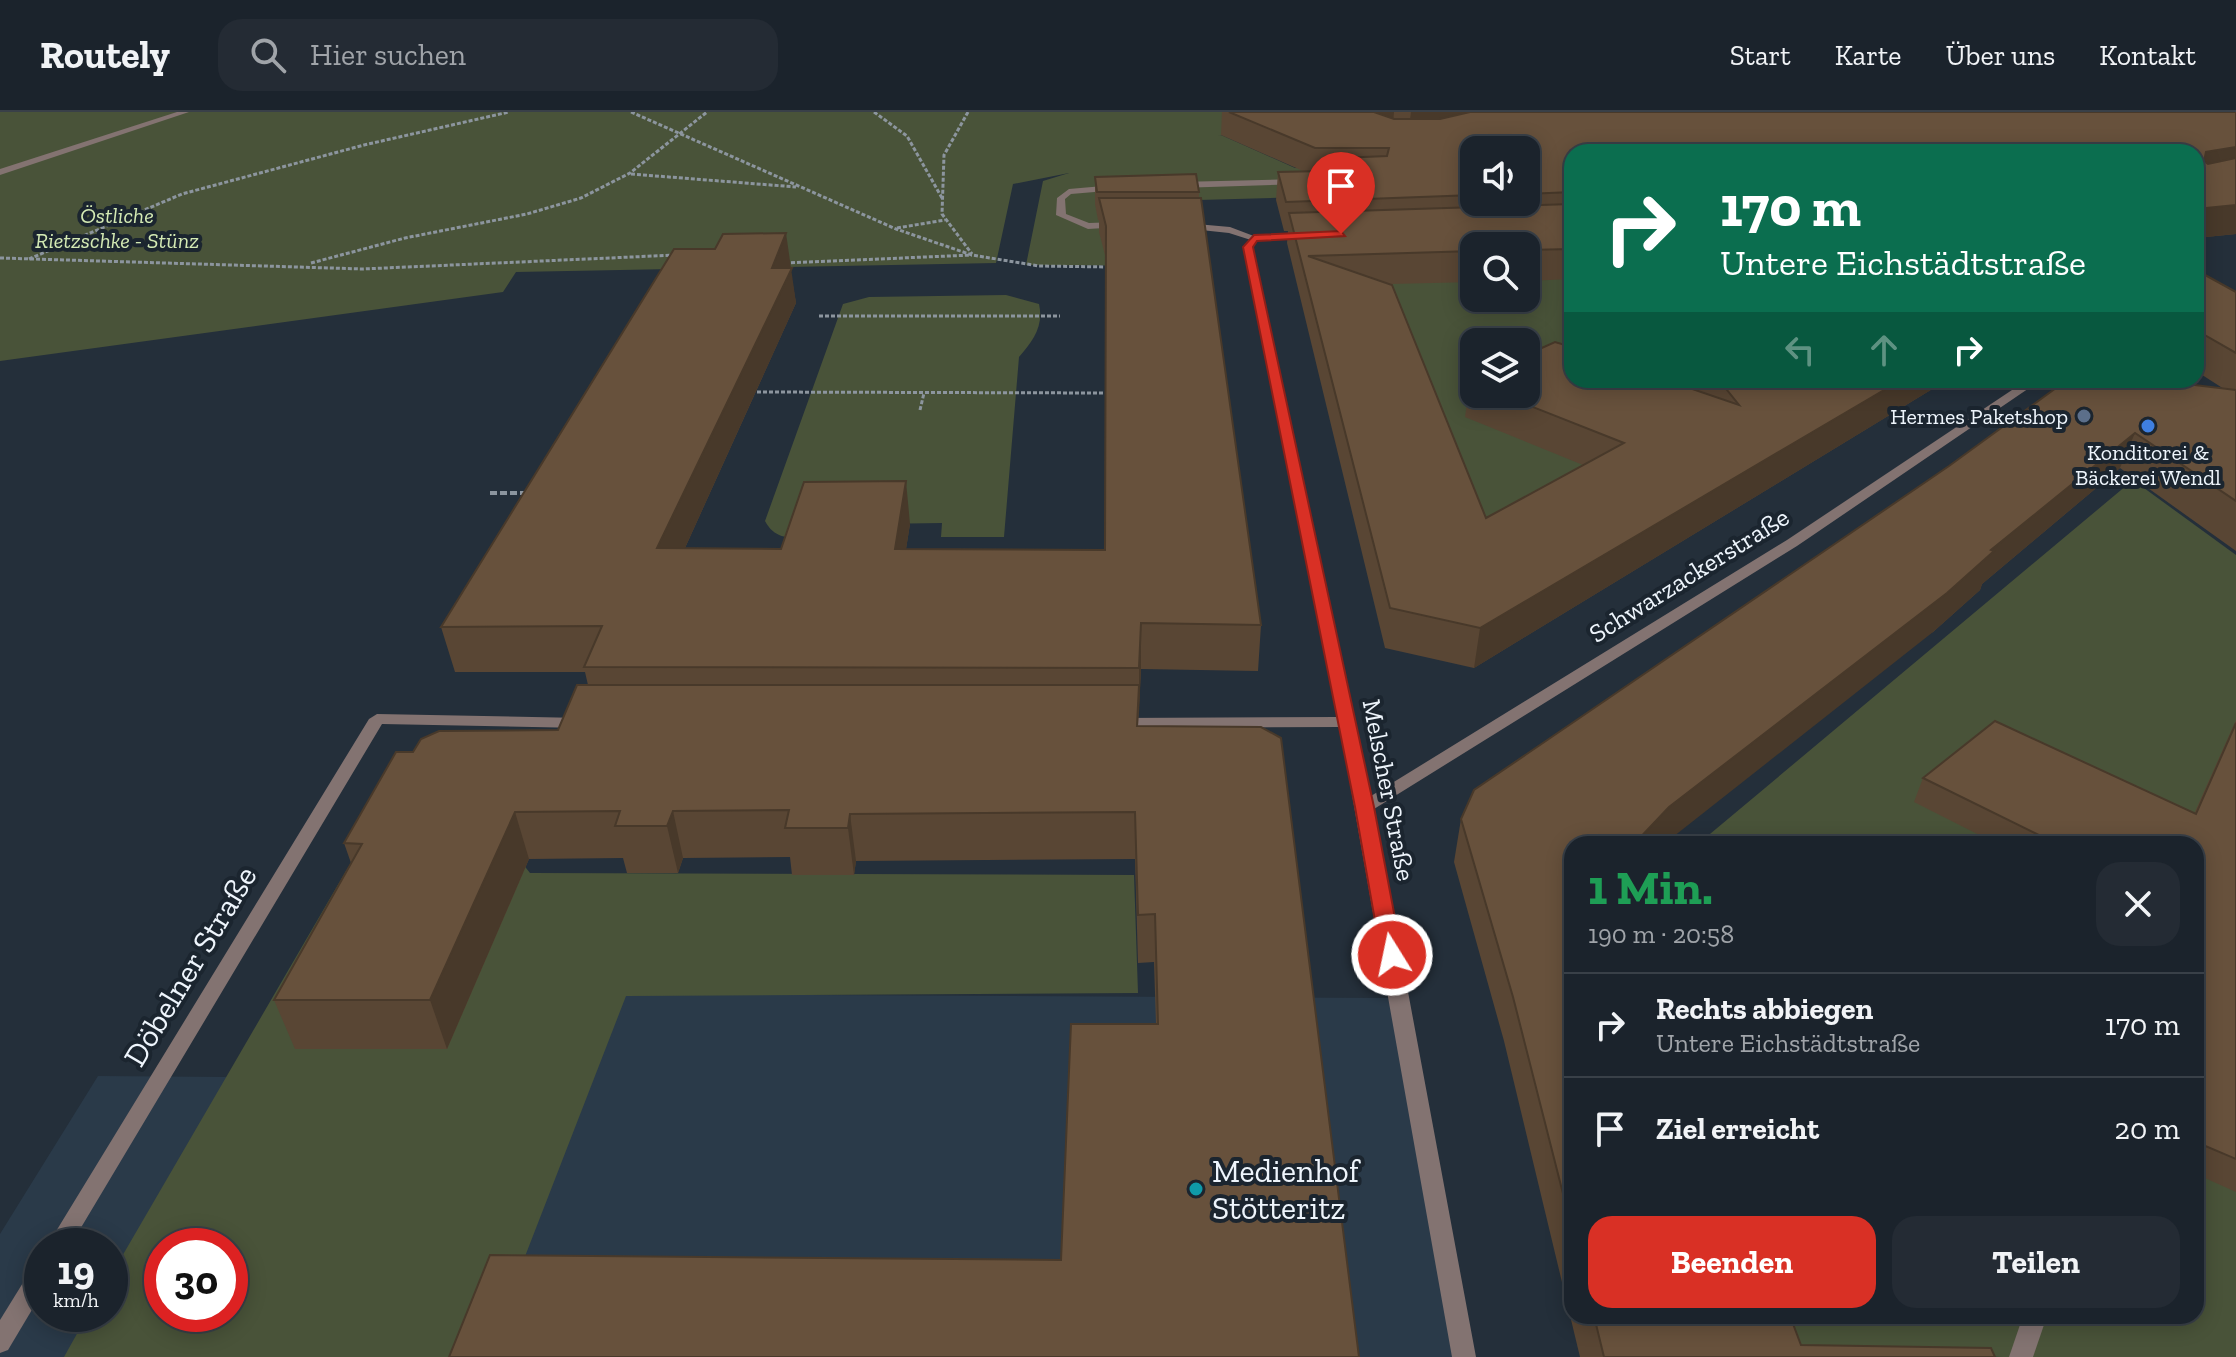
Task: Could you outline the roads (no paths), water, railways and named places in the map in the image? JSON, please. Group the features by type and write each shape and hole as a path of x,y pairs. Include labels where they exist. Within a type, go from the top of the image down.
{"street":[{"path":"0,172 185,112"},
{"path":"1174,186 1317,181"},
{"path":"1125,225 1088,226 1069,220 1061,215 1061,198 1084,190 1127,187"},
{"path":"1166,226 1207,226 1254,238 1314,235"},
{"name":"Melscher Straße","path":"1254,238 1248,247 1365,807 1464,1357"},
{"name":"Schwarzackerstraße","path":"1365,807 1792,543 2023,388"},
{"name":"Döbelner Straße","path":"69,1228 377,719 598,723"},
{"path":"1105,723 1347,722"},
{"path":"0,1342 24,1302"},
{"path":"2021,1357 2032,1324"}],"place":[{"name":"Hermes Paketshop","path":"2084,416"},
{"name":"Konditorei & Bäckerei Wendl","path":"2148,426"},
{"name":"Medienhof Stötteritz","path":"1196,1189"}],"park label":[{"name":"Östliche Rietzschke - Stünz","path":"117,228"}]}
